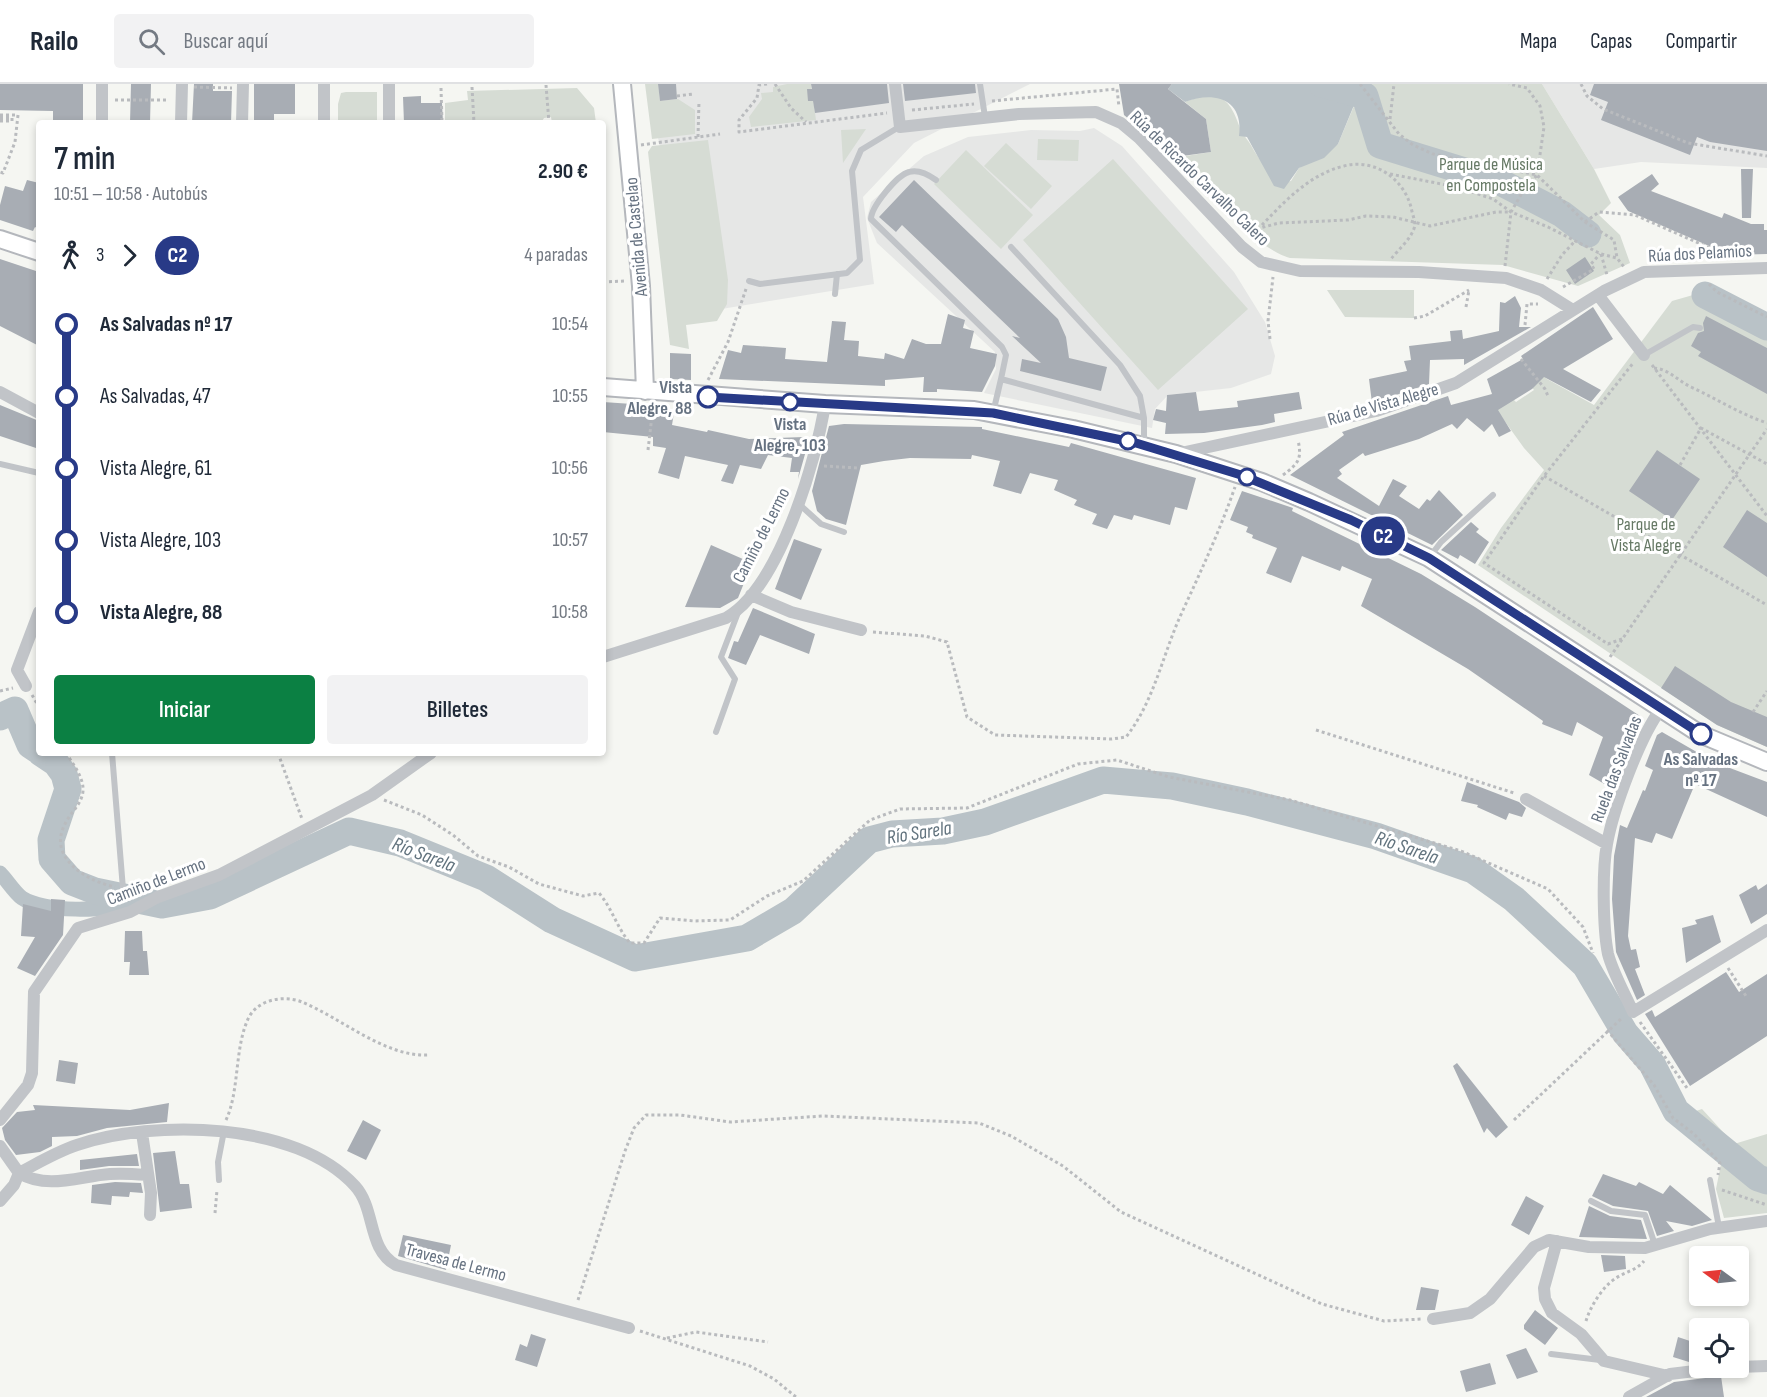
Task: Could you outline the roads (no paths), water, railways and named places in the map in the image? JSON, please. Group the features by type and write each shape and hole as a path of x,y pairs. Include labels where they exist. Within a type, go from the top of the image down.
{"main road":[{"name":"Avenida de Castelao","path":"622,84 641,286 645,391"},
{"path":"0,239 36,251"},
{"name":"Rúa de Vista Alegre","path":"606,387 825,404 946,408 993,413 1176,454 1241,475 1351,520 1429,558 1660,709 1715,742 1767,762"}],"street":[{"path":"102,84 102,120"},
{"path":"324,84 324,120"},
{"path":"389,84 389,120"},
{"path":"895,84 900,126"},
{"path":"181,120 182,85"},
{"path":"242,120 243,86"},
{"name":"Rúa de Ricardo Carvalho Calero","path":"900,126 985,117 1084,111 1108,116 1138,138 1249,254 1274,266 1300,270 1419,272 1497,277 1526,284 1573,310"},
{"name":"Rúa dos Pelamios","path":"1573,310 1644,272 1767,268"},
{"path":"1598,295 1622,321 1644,355"},
{"path":"1551,296 1560,319"},
{"name":"Rúa de Vista Alegre","path":"1176,454 1376,411 1456,383 1573,310"},
{"path":"0,392 36,411"},
{"name":"Camiño de Lermo","path":"606,656 726,618 739,610 768,568 800,505 813,465 825,404"},
{"path":"751,595 784,609 861,630"},
{"path":"27,686 18,670 36,620"},
{"name":"Ruela das Salvadas","path":"1660,709 1650,724 1623,792 1607,844 1606,933 1609,955 1634,1012 1767,930"},
{"name":"Camiño de Lermo","path":"0,1120 28,1085 32,1073 32,1007 39,982 78,928 130,912 158,897 219,875 372,795 427,756"},
{"path":"1526,799 1607,844"},
{"name":"Travesa de Lermo","path":"19,1173 44,1158 78,1144 142,1133 169,1130 219,1130 278,1142 342,1173 363,1197 382,1254 396,1265 574,1311 629,1328"},
{"path":"142,1133 151,1193 150,1215"},
{"path":"0,1146 19,1173 36,1181 66,1181 113,1173 148,1175"},
{"path":"0,1201 14,1185 19,1173"},
{"path":"1433,1319 1470,1312 1490,1299 1534,1246 1549,1240 1589,1247 1645,1248 1719,1227 1767,1221"},
{"path":"1557,1241 1548,1270 1545,1299 1552,1313 1581,1334 1604,1361 1668,1376"},
{"path":"1749,1367 1767,1366"},
{"path":"1629,1397 1668,1376 1689,1373"}],"lane":[{"path":"980,84 980,103 985,117"},
{"path":"749,281 760,284 847,273 860,260 852,171 855,159 868,144 900,126"},
{"path":"936,180 919,172 904,175 874,206 871,219 1002,347 1006,355 993,413"},
{"path":"1011,248 1120,364 1140,396 1144,418 1144,445"},
{"path":"836,294 837,274"},
{"path":"1644,355 1692,327 1700,328"},
{"path":"1001,379 1144,418"},
{"path":"0,464 36,472"},
{"path":"1429,558 1441,542 1492,495"},
{"path":"800,505 821,524 844,532"},
{"path":"716,732 735,679 721,657 735,628 739,610"},
{"path":"112,756 123,889"},
{"path":"219,1130 219,1180"},
{"path":"1710,1180 1719,1227"},
{"path":"1591,1202 1611,1211 1645,1215 1655,1245"},
{"path":"1551,1354 1604,1361"}],"waterway":[{"path":"1322,84 1365,96 1380,145 1500,182 1562,214 1588,234"},
{"path":"1705,295 1767,327"},
{"name":"Río Sarela","path":"0,717 15,710 30,745 36,749"},
{"name":"Río Sarela","path":"46,756 56,763 64,774 68,789 51,840 52,859 72,882 95,891 162,905 210,896 349,831 400,843 486,878 552,920 635,958 747,938 793,911 869,840 892,834 943,831 985,822 1103,780 1172,786 1247,802 1376,836 1473,870 1514,899 1585,965 1625,1033 1652,1064 1676,1111 1758,1178 1767,1181"},
{"path":"0,873 22,898 45,906 91,909 129,900"}],"place":[{"name":"Vista Alegre, 88","path":"708,397"},
{"name":"Vista Alegre, 103","path":"790,402"},
{"name":"As Salvadas nº 17","path":"1701,734"}],"park label":[{"name":"Parque de Música en Compostela","path":"1491,174"},
{"name":"Parque de Vista Alegre","path":"1646,534"}]}
